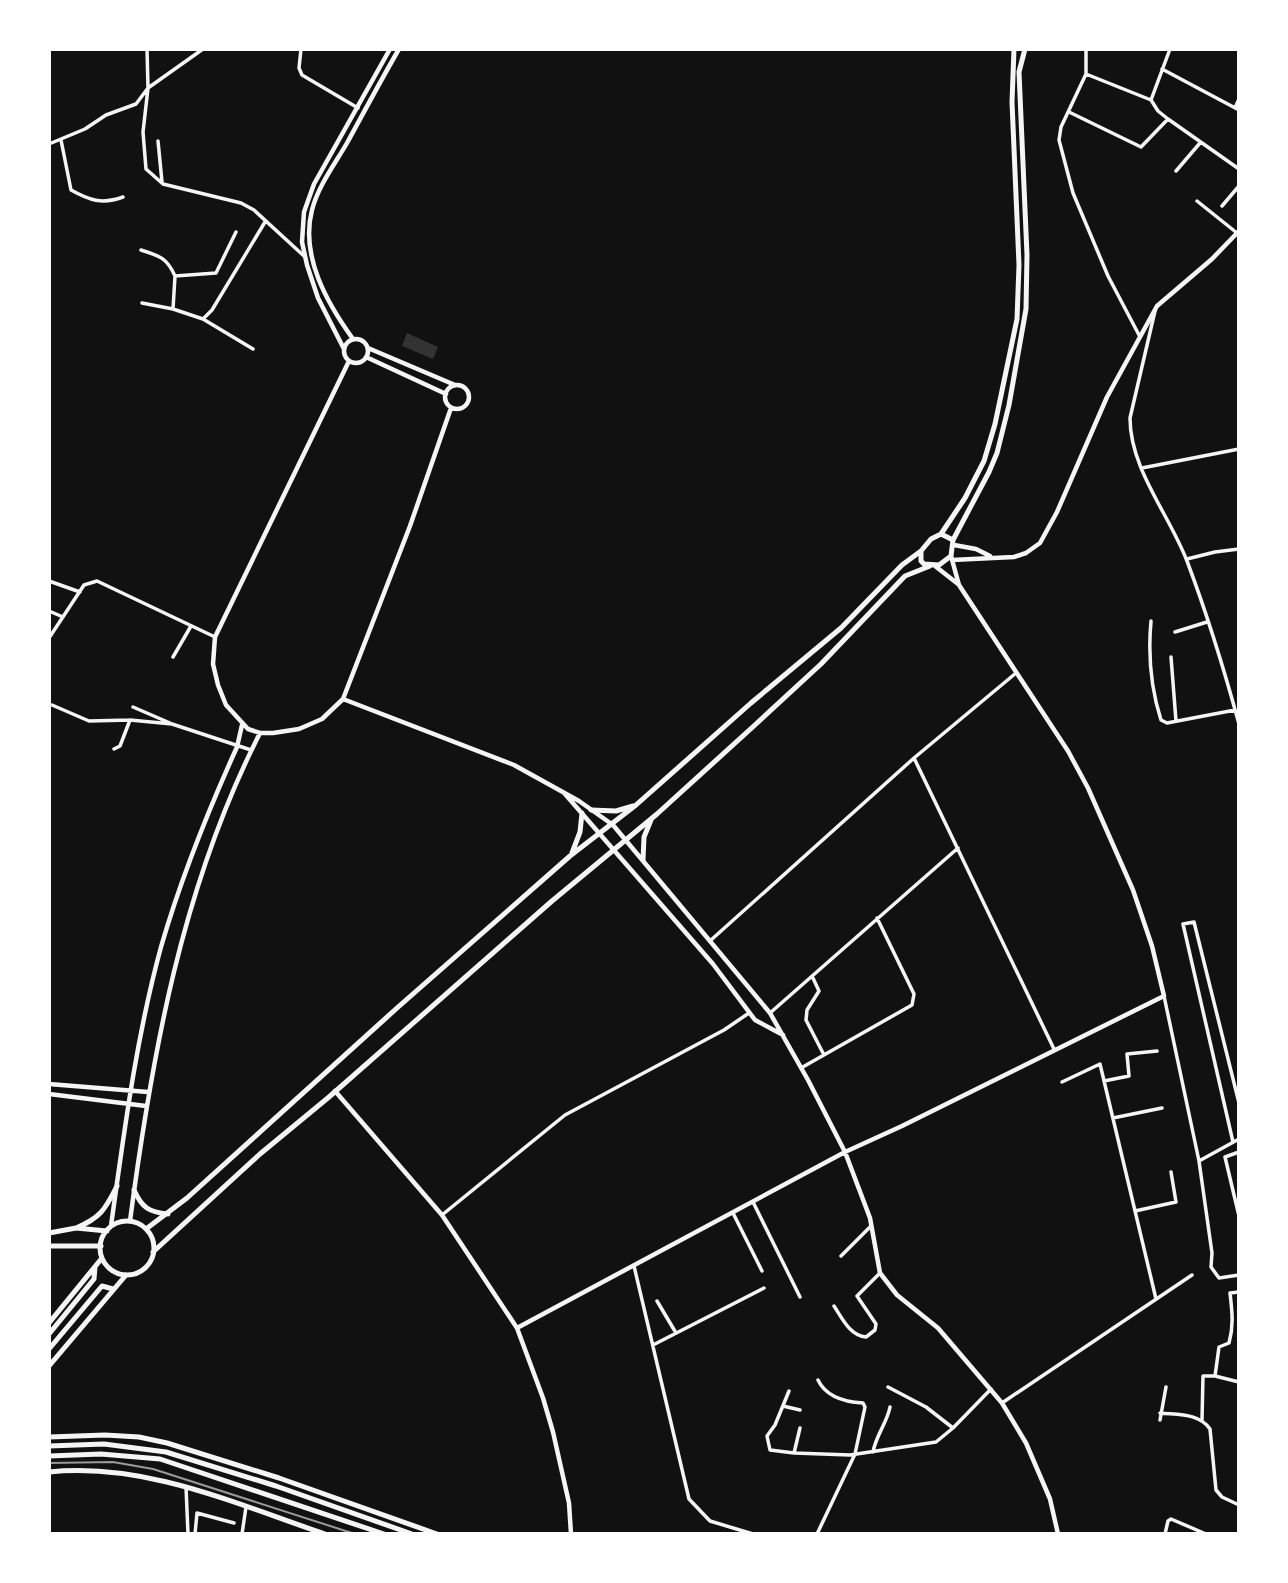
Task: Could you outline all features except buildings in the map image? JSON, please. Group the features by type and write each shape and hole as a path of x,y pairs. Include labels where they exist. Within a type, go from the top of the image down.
{"main road":[{"path":"146,1229 169,1214 570,856 613,825 841,628 902,565 941,534 968,493 988,453 1018,312 1019,250 1012,102 1014,49"},
{"path":"109,1228 101,1246 102,1258 111,1270 126,1275 145,1268 153,1252 260,1154 626,840 792,692 905,576 951,559 954,542 997,453 1009,405 1026,309 1027,255 1019,72 1025,49"},
{"path":"941,534 954,542"},
{"path":"921,551 921,561 933,566"},
{"path":"591,810 615,811 636,805"},
{"path":"570,856 580,832 582,813"},
{"path":"643,860 644,837 652,817"},
{"path":"76,1228 93,1221 106,1208 117,1186"},
{"path":"134,1190 144,1207 152,1212 169,1214"},
{"path":"49,1233 76,1228 109,1228 130,1221 146,1229 152,1237 153,1252"},
{"path":"49,1246 101,1246"},
{"path":"49,1322 102,1258"},
{"path":"49,1334 94,1279 94,1267"},
{"path":"49,1366 126,1275"},
{"path":"49,1349 102,1286 114,1289"},
{"path":"49,1437 105,1435 139,1437 167,1443 279,1478 437,1534"},
{"path":"49,1446 104,1444 153,1450 206,1463 412,1534"},
{"path":"49,1456 78,1453 160,1459 384,1534"},
{"path":"49,1472 131,1473 186,1487 326,1534"}],"street":[{"path":"147,49 148,88 143,132 146,169 163,184 241,203 254,210 304,256"},
{"path":"49,144 85,129 106,115 136,104 148,88 204,49"},
{"path":"301,49 299,68 302,75 358,108"},
{"path":"353,339 321,286 310,245 311,216 323,186 399,49"},
{"path":"1086,49 1086,74 1061,127 1059,139 1073,193 1108,276 1139,335"},
{"path":"1151,100 1170,49"},
{"path":"368,348 366,357 359,363 346,358 318,298 304,256 302,232 307,198 388,50"},
{"path":"1162,69 1237,109 1239,99"},
{"path":"1086,74 1151,100 1158,111 1168,119 1239,169"},
{"path":"1069,112 1142,147 1168,119"},
{"path":"61,140 71,190 97,202 123,197"},
{"path":"158,141 163,184"},
{"path":"1176,171 1200,142"},
{"path":"1222,206 1239,186"},
{"path":"1197,201 1238,232 1212,259 1157,306 1107,397 1058,512 1040,543 1026,553 1014,557 990,557 976,561 951,559 959,585 1068,751 1116,849 1152,946 1164,996 1199,1161 1212,1253 1211,1267 1219,1278 1239,1275"},
{"path":"203,319 212,310 265,222"},
{"path":"175,276 216,273 236,233"},
{"path":"141,250 169,261 175,276 173,309"},
{"path":"142,303 203,319 253,349"},
{"path":"1157,306 1130,418 1130,435 1142,468 1187,559 1239,724"},
{"path":"344,349 345,344 353,339 362,340 368,348 464,387 470,397 463,408 451,408"},
{"path":"366,357 446,394"},
{"path":"349,361 215,637 213,664 218,685 226,705 242,725 260,733 299,729 322,719 343,699 410,526 451,408"},
{"path":"451,408 446,402 446,394 455,385"},
{"path":"1142,468 1239,449"},
{"path":"954,542 990,557"},
{"path":"1187,559 1239,549"},
{"path":"933,566 959,585"},
{"path":"49,581 80,592"},
{"path":"49,638 85,585 97,582 215,637"},
{"path":"49,611 64,617"},
{"path":"1151,621 1149,640 1152,678 1163,723 1235,710"},
{"path":"1175,632 1208,622"},
{"path":"173,657 191,626"},
{"path":"1171,657 1176,721"},
{"path":"711,940 914,758 1016,673"},
{"path":"343,699 514,765 591,810 613,825 626,840 770,1013 845,1152 871,1226 880,1273 897,1295 938,1328 1002,1403 1026,1443 1050,1499 1058,1534"},
{"path":"52,705 89,721 130,720 172,724"},
{"path":"133,707 172,724 251,750"},
{"path":"114,748 120,746 130,720"},
{"path":"109,1228 132,1090 161,948 186,871 237,747 242,725"},
{"path":"130,1221 148,1093 167,995 203,869 260,733"},
{"path":"914,758 1054,1049"},
{"path":"562,791 713,964 750,1013 760,1024 783,1035"},
{"path":"770,1013 958,848"},
{"path":"801,1068 912,1004 914,994 877,918"},
{"path":"1233,1142 1183,924 1194,922 1239,1103"},
{"path":"812,976 819,991 807,1010 806,1020 824,1055"},
{"path":"517,1328 845,1152 1164,996"},
{"path":"442,1215 565,1115 724,1030 750,1013"},
{"path":"1104,1081 1129,1076 1127,1054 1157,1051"},
{"path":"1062,1083 1100,1064 1156,1299"},
{"path":"49,1084 148,1093"},
{"path":"335,1091 442,1215 517,1328 553,1432 569,1503 570,1534"},
{"path":"49,1094 146,1106"},
{"path":"1113,1118 1162,1108"},
{"path":"1199,1161 1239,1139"},
{"path":"1239,1152 1226,1157 1239,1216"},
{"path":"1135,1211 1176,1202 1171,1172"},
{"path":"1233,1190 1239,1188"},
{"path":"753,1202 800,1297"},
{"path":"733,1213 762,1272"},
{"path":"841,1256 871,1226"},
{"path":"634,1266 689,1499 710,1521 753,1534"},
{"path":"834,1306 858,1336 866,1337 876,1330 876,1324 857,1296 880,1273"},
{"path":"1002,1403 1192,1275"},
{"path":"653,1345 764,1288"},
{"path":"1215,1376 1219,1347 1229,1343 1232,1332 1234,1313 1230,1293 1239,1292"},
{"path":"657,1301 676,1333"},
{"path":"1202,1420 1202,1377 1215,1376 1239,1382"},
{"path":"817,1534 855,1454 865,1405 842,1400 823,1390 818,1380"},
{"path":"888,1387 926,1407 953,1428"},
{"path":"1160,1420 1166,1387"},
{"path":"789,1391 775,1425 767,1436 770,1450 855,1454 936,1442 990,1389"},
{"path":"783,1406 800,1410"},
{"path":"873,1452 890,1407"},
{"path":"1160,1413 1202,1420 1210,1429 1216,1490 1222,1497 1239,1505"},
{"path":"794,1453 800,1428"},
{"path":"186,1487 187,1534"},
{"path":"242,1534 246,1507"},
{"path":"195,1534 197,1513 234,1523"},
{"path":"1165,1534 1171,1519 1206,1534"}],"shaded area":[{"path":"407,333 438,347 433,359 402,346"}],"railway":[{"path":"49,1463 113,1462 153,1469 355,1534"}]}
